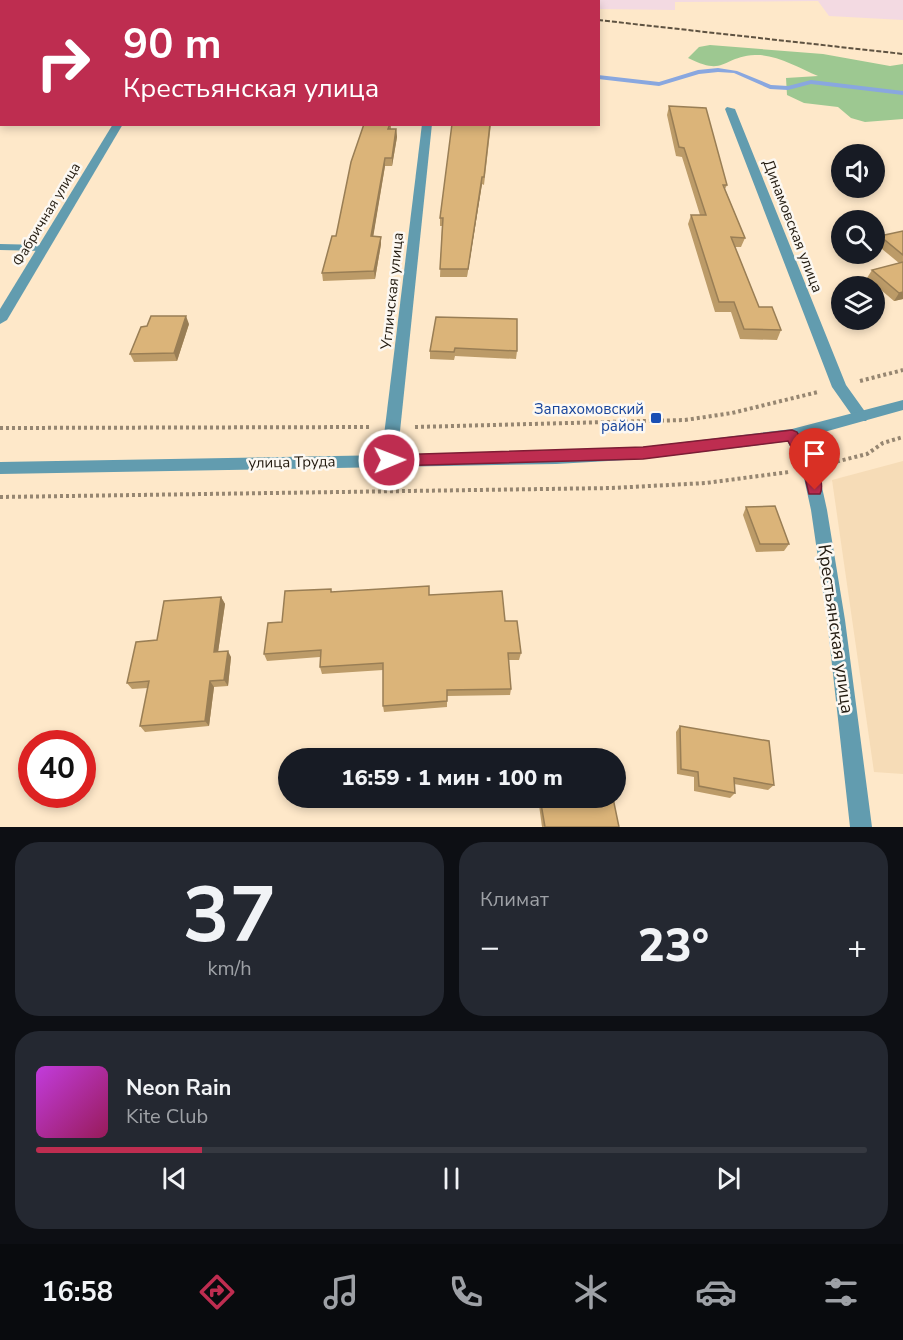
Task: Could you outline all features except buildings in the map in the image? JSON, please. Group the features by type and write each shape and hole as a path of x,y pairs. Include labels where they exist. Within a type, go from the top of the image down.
{"street":[{"name":"Динамовская улица","path":"730,109 839,387 861,417"},
{"name":"Фабричная улица","path":"0,320 117,126"},
{"name":"Угличская улица","path":"389,460 427,126"},
{"name":"улица Труда","path":"0,468 643,453 792,435 903,405"},
{"name":"Крестьянская улица","path":"792,435 810,469 836,620 861,827"}],"lane":[{"path":"0,247 43,248"}],"path":[{"path":"0,428 394,427 685,420 732,413 903,370"},
{"path":"0,497 612,488 706,483 810,469 867,454 883,443 903,437"}],"shaded area":[{"path":"600,0 903,0 903,20 829,16 818,1 675,2 675,10 600,9"},
{"path":"903,461 903,774 874,772 832,480"}],"green space":[{"path":"710,45 823,54 890,66 903,64 903,119 865,122 851,118 838,107 804,103 787,95 786,78 818,76 771,57 744,56 717,66 710,66 688,58 699,47"}],"waterway":[{"path":"600,77 659,84 698,72 718,70 735,72 770,87 788,88 811,82 903,93"}],"railway":[{"path":"600,20 903,54"}],"place":[{"name":"Запахомовский район","path":"656,418"}],"route":[{"path":"389,460 556,458 643,453 717,446 792,435 810,469 815,490"}]}
